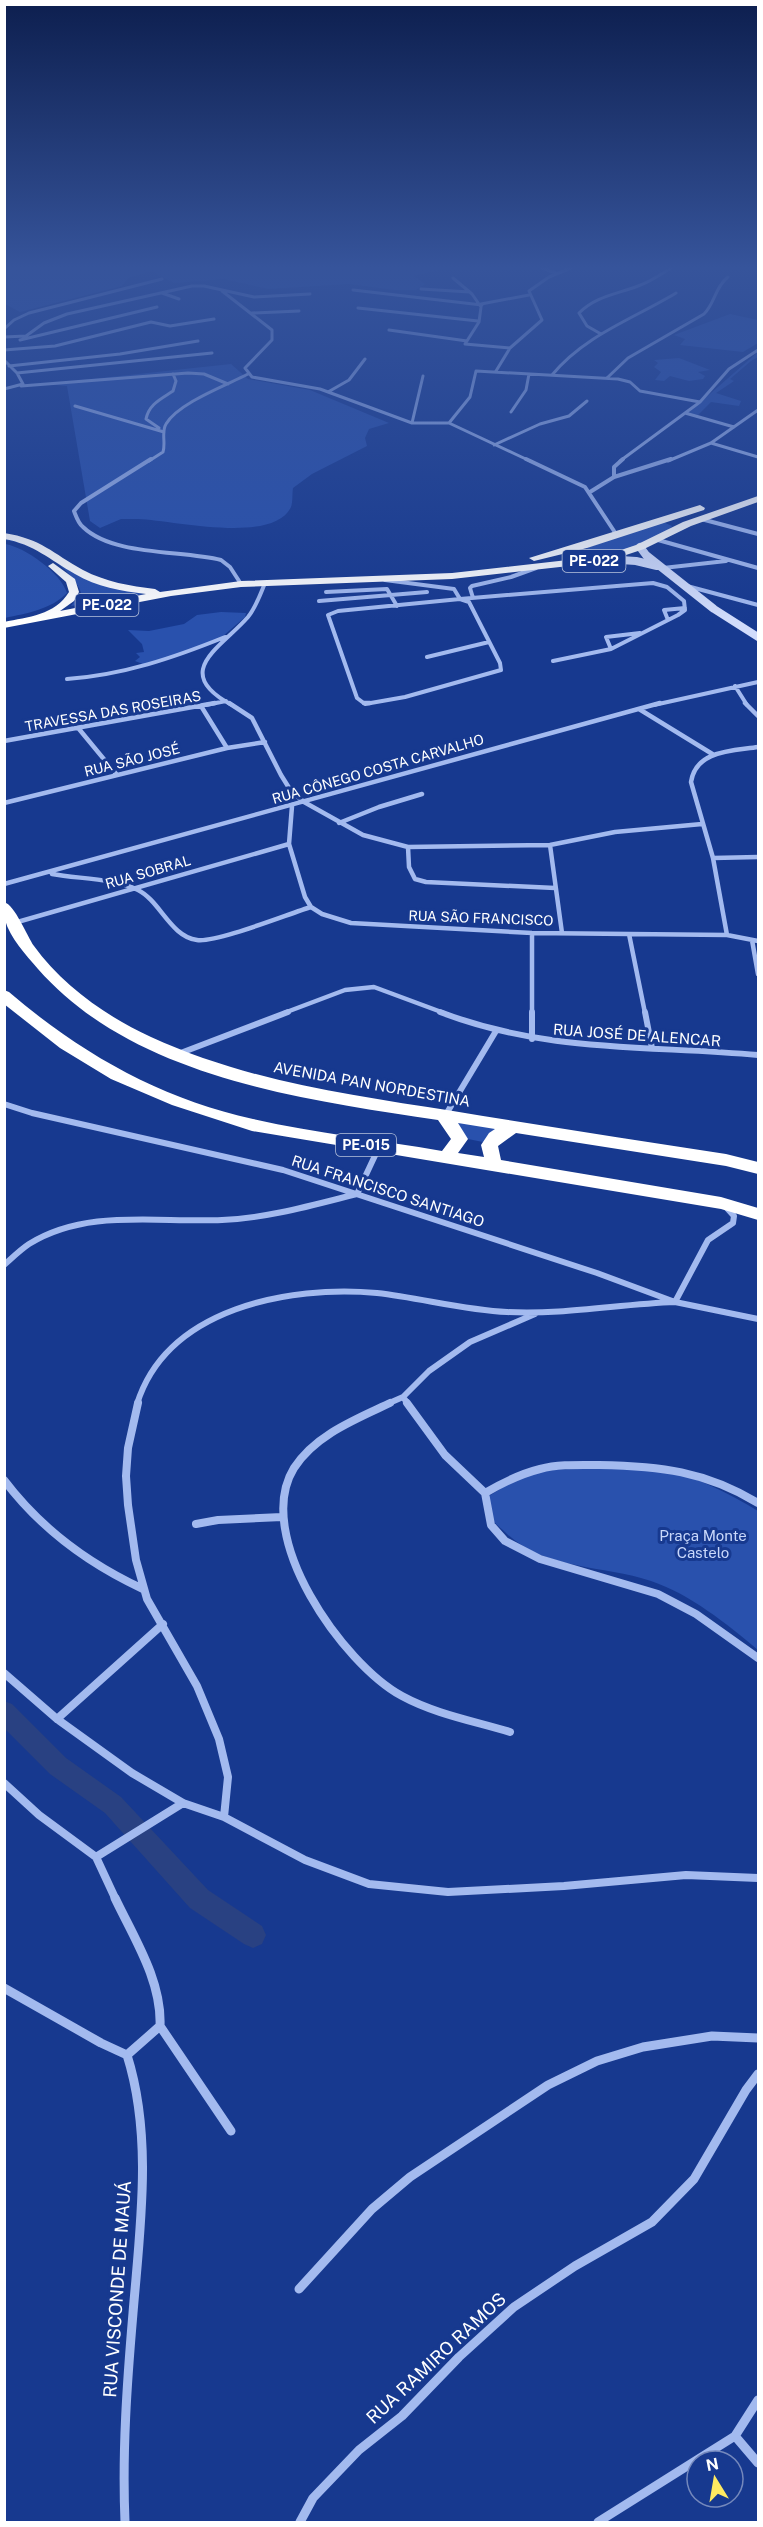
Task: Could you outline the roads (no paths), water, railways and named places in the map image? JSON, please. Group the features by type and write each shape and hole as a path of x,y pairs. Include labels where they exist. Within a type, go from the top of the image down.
{"highway":[{"name":"PE-022","path":"418,576 528,560 583,546 759,488"},
{"name":"PE-022","path":"4,625 171,593 241,584 452,576 605,559 657,540 701,519 759,499"},
{"path":"657,520 669,523 676,530"},
{"path":"4,539 36,542 70,567 91,578 142,590 171,593"},
{"path":"4,539 32,549 65,575 74,587 75,592 70,599 43,617"},
{"path":"583,546 581,554 605,559"},
{"path":"4,637 181,599 248,590 260,583"},
{"name":"AVENIDA PAN NORDESTINA","path":"4,906 34,955 70,993 123,1029 174,1055 219,1071 290,1090 444,1117 717,1158 759,1168"},
{"name":"PE-015","path":"4,995 29,1019 132,1083 180,1103 252,1125 721,1203 759,1214"},
{"path":"444,1117 460,1139 446,1158"},
{"path":"494,1166 489,1145 495,1137 513,1127"}],"main road":[{"path":"640,547 646,555 714,609 759,637"},
{"path":"605,559 636,561 663,568"}],"street":[{"path":"4,389 21,386"},
{"path":"164,432 146,419 147,411 154,403 173,392 175,386"},
{"path":"225,386 168,421 164,432 167,445 163,452 81,503 74,511 75,519 91,534 123,545 219,559 231,568 241,584"},
{"path":"303,386 327,392 412,423 449,423 579,483 590,492 616,534"},
{"path":"327,392 338,386"},
{"path":"412,423 421,386"},
{"path":"449,423 470,397 472,386"},
{"path":"511,412 527,386"},
{"path":"634,386 640,391 700,402"},
{"path":"614,477 614,466 700,402 714,386"},
{"path":"495,445 540,424 569,416 587,401"},
{"path":"75,406 164,432"},
{"path":"590,492 614,477 658,465 711,443 759,410"},
{"path":"684,413 734,427"},
{"path":"711,443 759,457"},
{"path":"701,519 759,534"},
{"path":"657,540 759,568"},
{"path":"663,568 729,560"},
{"path":"538,567 511,578 470,588 471,600 500,663 501,670 373,705 360,702 328,615 338,611 459,599 471,600 653,583 667,587 684,602 685,608"},
{"path":"377,578 410,585 451,588 459,599"},
{"path":"260,583 253,610 225,637 202,672 202,680 210,690 244,710 252,718 286,783 304,802 339,824 363,835 408,847 550,845 624,831 702,824"},
{"path":"684,585 759,605"},
{"path":"326,592 387,589 397,606"},
{"path":"319,601 427,592"},
{"path":"553,661 611,649 668,620 685,608"},
{"path":"668,620 664,610 685,608"},
{"path":"611,649 606,637 643,633"},
{"path":"67,679 137,671 225,637"},
{"path":"427,657 489,642"},
{"name":"RUA CÔNEGO COSTA CARVALHO","path":"4,884 639,709 759,682"},
{"path":"735,686 744,702 759,716"},
{"name":"TRAVESSA DAS ROSEIRAS","path":"4,741 79,729 226,700"},
{"path":"201,706 227,748"},
{"path":"639,709 714,755"},
{"path":"79,729 117,775"},
{"name":"RUA SÃO JOSÉ","path":"4,803 227,748 265,742"},
{"path":"727,935 713,858 691,782 691,772 694,765 714,755 759,747"},
{"path":"339,824 379,807 422,794"},
{"path":"48,873 134,888 147,897 192,939 215,938 311,907 305,897 289,844 292,806"},
{"name":"RUA SOBRAL","path":"13,924 289,844"},
{"path":"550,845 562,933"},
{"path":"408,847 409,867 415,879 426,882 555,888"},
{"path":"713,858 759,857"},
{"name":"RUA SÃO FRANCISCO","path":"311,907 322,914 370,926 532,933 727,935 755,940"},
{"path":"532,933 532,1039"},
{"path":"629,934 652,1048"},
{"path":"755,940 759,974"},
{"name":"RUA JOSÉ DE ALENCAR","path":"174,1055 345,990 361,987 374,987 496,1032 532,1039 573,1045 759,1055"},
{"path":"444,1117 455,1103 496,1032"},
{"name":"RUA FRANCISCO SANTIAGO","path":"4,1104 32,1113 283,1170 597,1273 675,1302 759,1319"},
{"path":"4,1266 15,1254 42,1237 67,1227 109,1218 221,1220 252,1217 357,1194 379,1147"},
{"path":"224,1817 228,1778 220,1746 203,1696 143,1589 126,1495 126,1460 136,1404 152,1370 175,1344 198,1328 246,1306 281,1296 334,1292 388,1294 468,1309 537,1313 675,1302 708,1240 733,1223 734,1216 721,1203"},
{"path":"510,1732 438,1710 402,1696 373,1675 339,1641 299,1572 282,1517 283,1497 295,1467 324,1437 403,1396 436,1366 470,1342 537,1313"},
{"path":"403,1396 445,1455 485,1493 486,1512 492,1528 510,1545 554,1564 643,1588 678,1603 759,1658"},
{"path":"485,1493 510,1479 541,1468 568,1465 658,1466 686,1469 744,1494 759,1503"},
{"path":"4,1480 46,1526 90,1562 143,1589"},
{"path":"196,1524 218,1520 282,1517"},
{"path":"57,1719 163,1624"},
{"path":"4,1674 57,1719 132,1773 183,1803 224,1817 305,1860 369,1884 448,1892 564,1886 686,1875 759,1878"},
{"path":"4,1784 39,1815 96,1857 154,1982 161,2005 160,2026 231,2131"},
{"path":"96,1857 183,1803"},
{"path":"4,1988 101,2043 127,2055 160,2026"},
{"path":"299,2289 372,2209 410,2177 548,2085 597,2061 643,2047 712,2036 759,2038"},
{"name":"RUA VISCONDE DE MAUÁ","path":"125,2523 123,2446 137,2282 141,2185 141,2124 138,2094 127,2055"},
{"name":"RUA RAMIRO RAMOS","path":"300,2523 313,2498 359,2450 402,2415 459,2357 514,2307 575,2266 652,2222 694,2179 746,2090 759,2074"},
{"path":"598,2523 735,2436 759,2400"},
{"path":"735,2436 759,2463"}],"waterway":[{"path":"4,1712 58,1766 113,1805 199,1899 253,1935"}],"park label":[{"name":"Praça Monte Castelo","path":"703,1544"}]}
